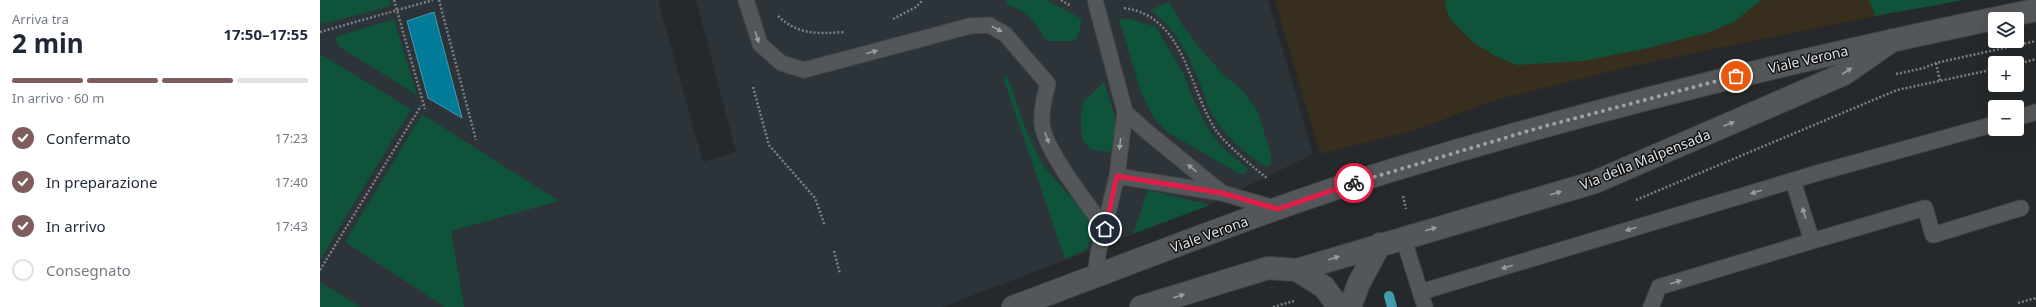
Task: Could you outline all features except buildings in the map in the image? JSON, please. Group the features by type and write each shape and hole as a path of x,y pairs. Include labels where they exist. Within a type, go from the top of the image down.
{"main road":[{"name":"Viale Verona","path":"1013,307 1278,209 1395,170 1538,128 1782,64 2036,10"},
{"name":"Via della Malpensada","path":"1141,307 1268,268 1297,270 1380,244 1595,182 1844,74 1894,39"},
{"path":"1350,307 1359,283 1380,244"},
{"name":"Via della Malpensada","path":"1297,270 1324,287 1339,307"}],"lane":[{"path":"746,0 760,44 781,64 804,70 970,26 989,25 1005,34 1048,84 1042,109 1043,126 1052,151 1105,229"},
{"path":"1095,0 1125,112 1117,176 1098,254 1095,276"},
{"path":"1125,112 1222,193"},
{"path":"2024,116 2036,112"},
{"path":"1421,292 1793,181 1988,126"},
{"path":"1117,176 1222,193 1278,209"},
{"path":"1793,181 1812,241"},
{"path":"1651,307 1659,287 1925,208 1933,235 2021,208"},
{"path":"1403,238 1425,307"}],"path":[{"path":"394,0 425,109"},
{"path":"320,32 433,0"},
{"path":"439,0 476,140"},
{"path":"886,21 916,7 923,0"},
{"path":"1061,0 1074,8"},
{"path":"1123,8 1136,10 1159,23 1177,45 1215,130 1253,166"},
{"path":"776,14 790,25 808,33 843,32 850,30"},
{"path":"1934,57 1940,81"},
{"path":"2024,63 2036,60"},
{"path":"1632,201 1897,90 1988,71"},
{"path":"753,87 769,145 815,198 825,226"},
{"path":"320,270 421,106"},
{"path":"834,251 840,274"},
{"path":"2018,303 2036,298"}],"shaded area":[{"path":"320,0 658,0 703,162 736,152 696,0 1268,0 1313,154 1206,206 942,307 320,307"},
{"path":"1275,0 1964,0 1875,16 1632,66 1496,100 1412,131 1320,154"}],"green space":[{"path":"320,0 390,0 391,6 323,24 320,23"},
{"path":"1007,0 1046,0 1082,19 1075,41 1046,41 1030,18 1020,10 1006,4"},
{"path":"1445,0 1761,0 1734,22 1710,32 1648,48 1584,61 1517,65 1495,56 1473,42 1451,20 1446,9"},
{"path":"1869,0 1964,0 1875,16"},
{"path":"1169,2 1183,26 1203,52 1224,75 1244,92 1258,112 1271,154 1271,164 1269,167 1245,152 1222,128 1211,113 1196,73 1186,53 1167,25 1150,10"},
{"path":"394,19 417,95 338,46 335,37"},
{"path":"1119,19 1131,19 1156,27 1184,75 1193,99 1207,127 1221,146 1247,168 1246,173 1240,174 1167,132 1154,118 1141,92"},
{"path":"320,54 411,109 320,260"},
{"path":"1007,76 1027,132 1042,164 1091,221 1092,236 1087,249 1065,259 1003,78"},
{"path":"1104,82 1117,123 1111,152 1091,150 1083,141 1081,129 1081,113 1084,101"},
{"path":"422,114 559,201 451,231 464,307 445,307 345,242"},
{"path":"1148,190 1210,205 1133,234"},
{"path":"320,282 361,307 320,307"}],"water":[{"path":"434,12 462,118 428,98 407,21"}],"waterway":[{"path":"1389,296 1392,307"}],"way so far":[{"path":"1354,183 1538,128 1736,76"}],"route":[{"path":"1105,229 1117,176 1238,196 1278,209 1354,183"}]}
